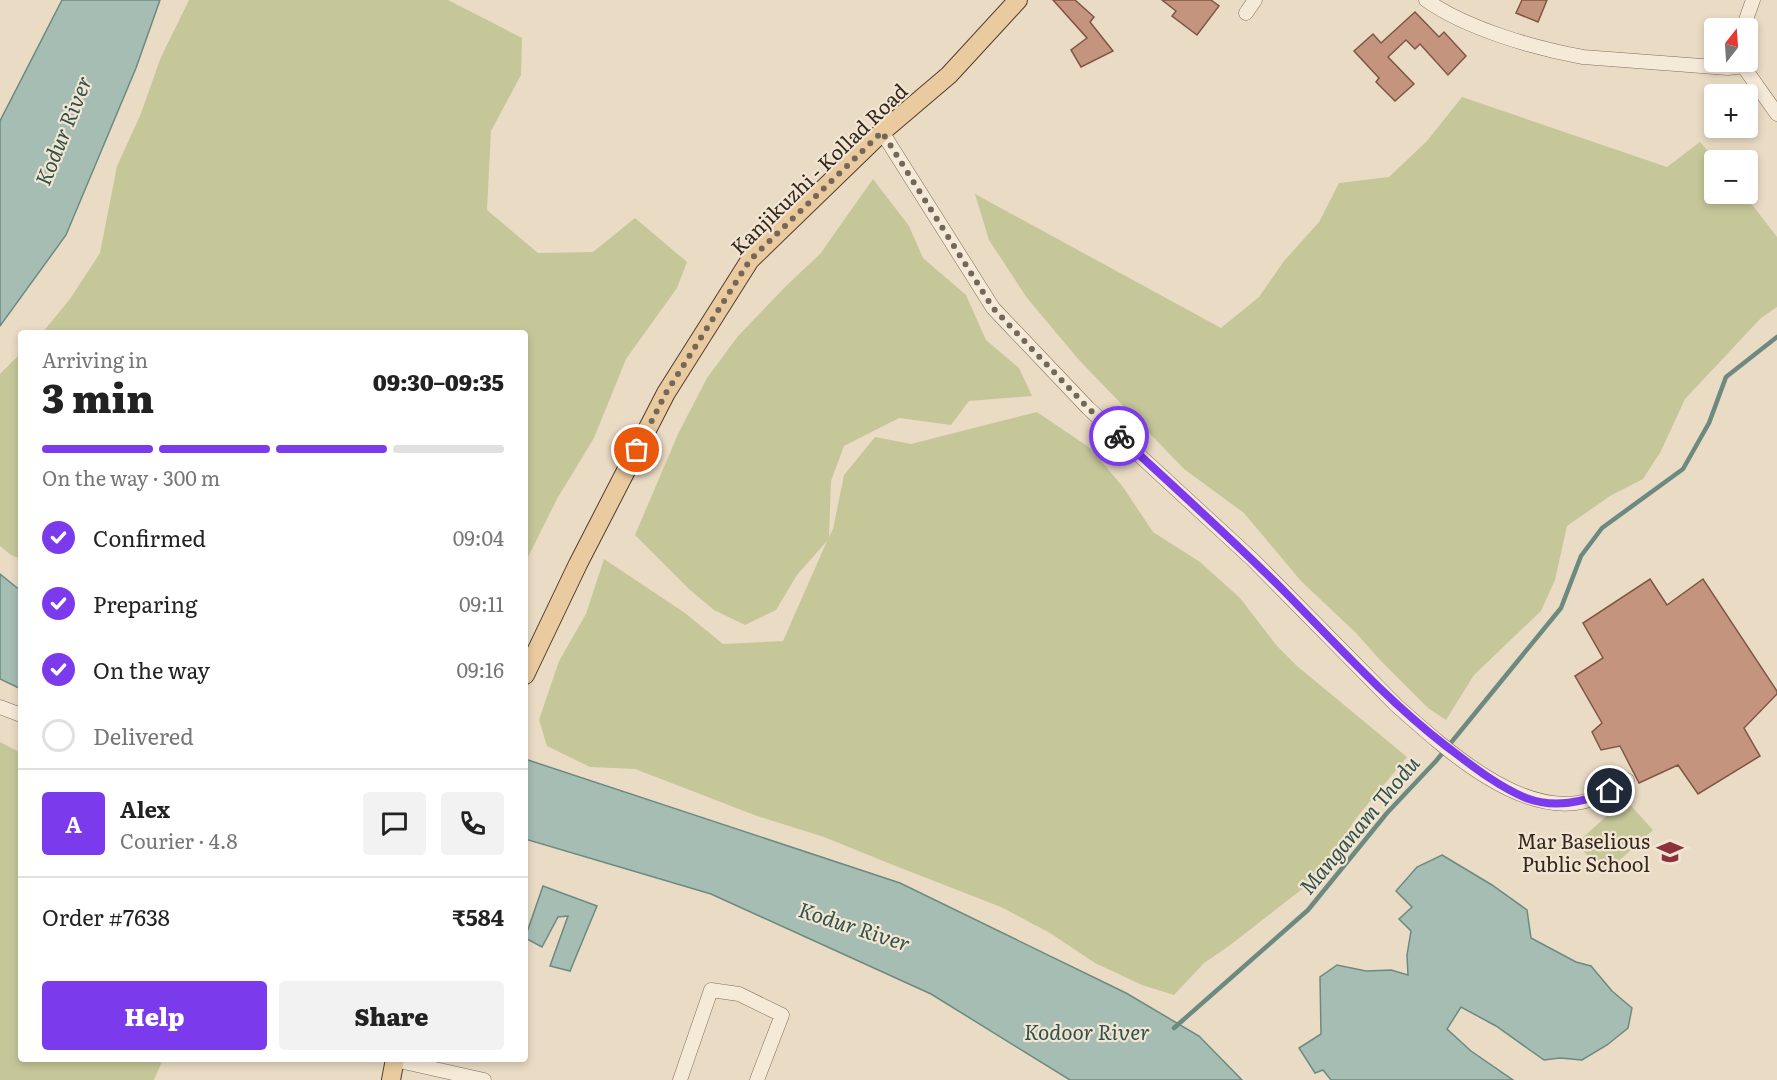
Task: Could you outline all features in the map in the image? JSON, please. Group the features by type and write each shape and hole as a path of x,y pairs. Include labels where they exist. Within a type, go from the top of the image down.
{"main road":[{"name":"Kanjikuzhi - Kollad Road","path":"528,669 578,564 666,393 750,260 882,132 949,75 1018,0"},
{"path":"391,1080 395,1062"}],"street":[{"path":"1246,13 1255,0"},
{"path":"1426,0 1470,23 1511,39 1562,53 1583,57 1704,66"},
{"path":"1747,18 1753,0"},
{"path":"1748,72 1777,114"},
{"path":"882,132 993,308 1088,408 1253,560 1417,724 1460,758 1525,797 1556,804 1571,803 1592,799 1627,780"},
{"path":"0,707 18,714"},
{"path":"680,1080 711,990 739,994 782,1015 757,1080"},
{"path":"404,1062 484,1080"}],"green space":[{"path":"189,0 448,0 522,38 521,75 491,131 487,210 538,253 593,252 635,218 687,262 677,288 626,359 594,438 557,499 528,557 528,330 44,330 70,299 100,253 117,166 140,116 161,57"},
{"path":"1462,97 1667,167 1700,142 1707,150 1704,150 1704,204 1752,204 1777,237 1777,307 1761,318 1685,399 1661,451 1643,479 1610,496 1567,526 1555,580 1541,611 1474,675 1446,720 1428,708 1356,633 1301,581 1244,513 1184,469 1079,360 1027,298 989,240 975,194 1221,328 1259,297 1284,261 1319,222 1339,183 1389,177 1427,141"},
{"path":"873,179 909,226 923,258 966,295 986,340 1019,368 1032,396 969,401 951,425 899,418 844,446 831,481 829,537 833,529 844,475 875,437 911,444 1037,412 1090,448 1123,487 1153,532 1200,562 1240,598 1277,646 1297,666 1407,757 1357,817 1310,883 1204,963 1174,995 1142,985 1095,963 1050,933 1001,907 824,837 757,816 635,769 590,767 547,746 539,720 559,661 586,614 604,559 685,613 723,644 783,641 827,541 797,575 776,610 745,625 714,610 690,590 635,535 678,434 707,378 738,336 820,254"},
{"path":"18,356 18,558 0,546 0,374"},
{"path":"0,742 18,751 18,1062 162,1062 154,1080 0,1080"},
{"path":"1625,799 1653,830 1603,875 1577,843"}],"water":[{"name":"Kodur River","path":"62,0 160,0 136,68 66,235 0,326 0,121"},
{"path":"0,574 18,589 18,688 0,679"},
{"name":"Kodoor River","path":"528,760 900,883 1126,993 1199,1036 1242,1080 1070,1080 931,994 711,894 528,840"},
{"path":"1442,855 1492,885 1527,910 1531,938 1576,962 1591,966 1612,991 1632,1008 1628,1028 1607,1045 1582,1060 1560,1058 1544,1060 1496,1026 1461,1007 1447,1029 1471,1051 1513,1080 1331,1080 1323,1070 1315,1073 1299,1048 1321,1034 1320,977 1337,965 1366,971 1391,970 1408,975 1407,955 1411,931 1399,919 1412,907 1396,891 1417,867"},
{"path":"543,886 597,906 570,971 550,966 568,916 558,917 542,947 528,940 528,929"}],"building":[{"path":"1053,0 1075,0 1094,17 1090,22 1113,51 1081,67 1071,50 1087,38"},
{"path":"1162,0 1211,0 1219,6 1197,35 1172,16 1176,11"},
{"path":"1522,0 1547,0 1538,22 1516,13"},
{"path":"1415,12 1439,37 1444,32 1466,56 1448,75 1420,44 1415,49 1406,40 1388,57 1414,84 1395,101 1376,82 1379,78 1354,51 1373,34 1381,43"},
{"path":"1650,579 1667,605 1703,579 1777,691 1777,694 1744,728 1760,756 1698,794 1678,765 1639,783 1620,746 1601,750 1592,732 1602,723 1575,676 1603,658 1583,623"}],"waterway":[{"name":"Manganam Thodu","path":"1174,1028 1308,910 1387,813 1436,761 1561,608 1581,556 1602,528 1683,469 1709,423 1726,377 1777,337"}],"way so far":[{"path":"637,450 666,393 750,260 882,132 993,308 1088,408 1119,436"}],"place":[{"name":"Mar Baselious Public School","path":"1670,852"}],"route":[{"path":"1119,436 1253,560 1396,705 1472,766 1525,797 1542,802 1556,804 1582,802 1610,791"}]}
